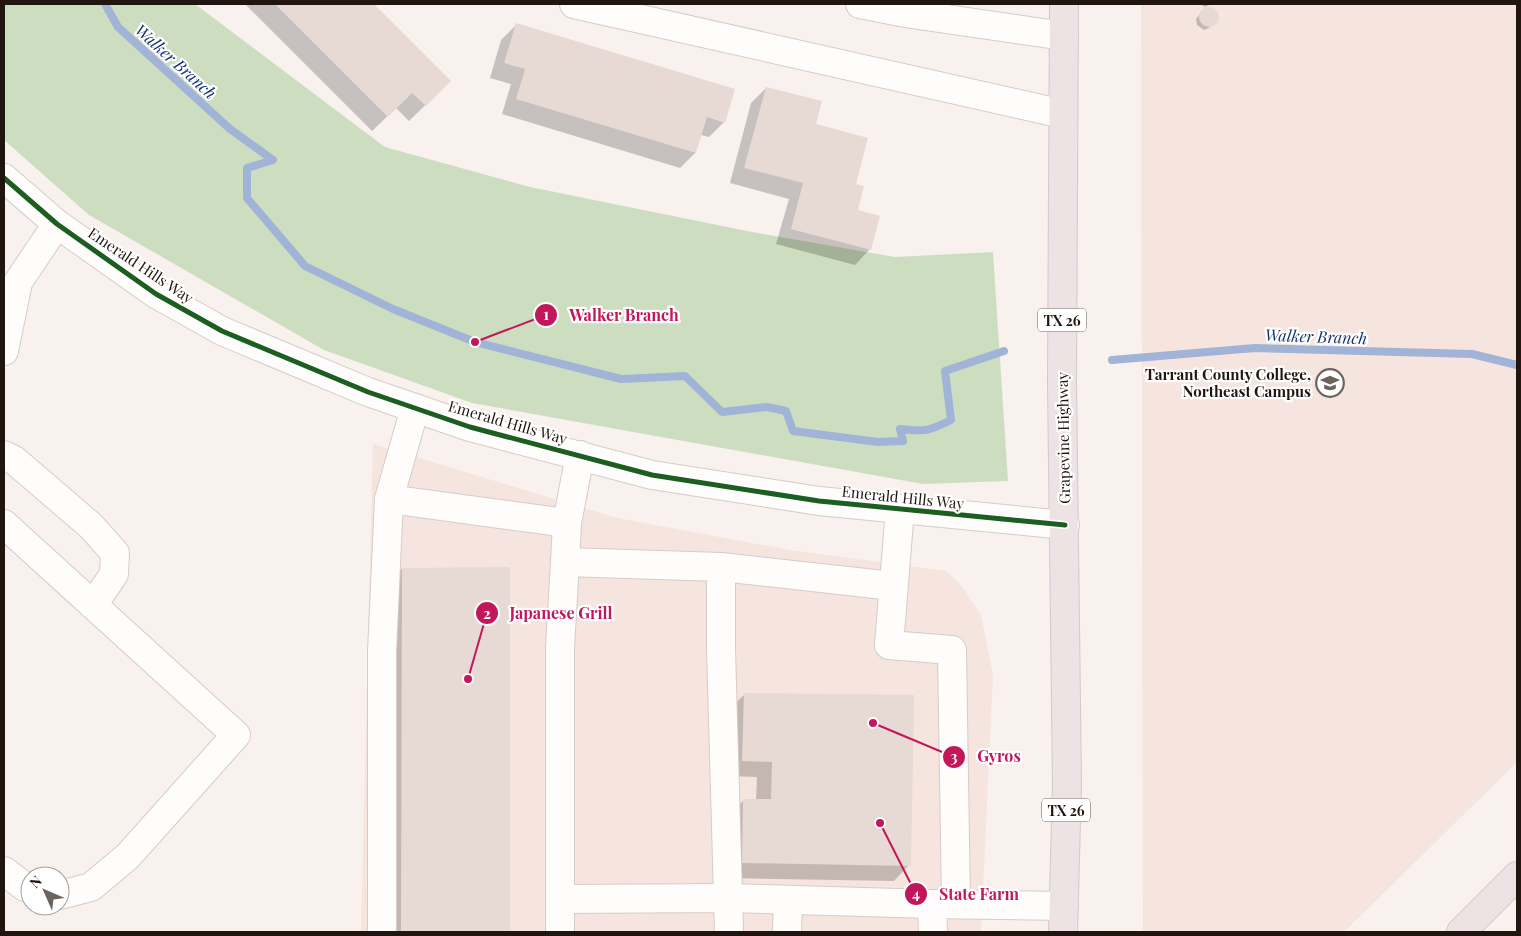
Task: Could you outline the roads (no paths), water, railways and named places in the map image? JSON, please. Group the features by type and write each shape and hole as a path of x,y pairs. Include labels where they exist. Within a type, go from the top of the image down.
{"main road":[{"name":"Grapevine Highway","path":"1063,932 1067,784 1062,382 1064,4"},
{"path":"1461,932 1517,876"}],"street":[{"path":"574,4 1063,114"},
{"path":"860,4 905,13 1064,36"},
{"name":"Emerald Hills Way","path":"4,178 57,224 156,294 222,331 368,392 470,427 652,474 819,501 1064,526"},
{"path":"4,351 18,282 57,224"},
{"path":"382,932 382,652 389,499 415,408"},
{"path":"4,455 14,460 91,526 115,553 114,574 93,605"},
{"path":"560,932 560,648 566,523 580,455"},
{"path":"389,499 566,523"},
{"path":"900,509 889,645 952,650 944,904 933,932"},
{"path":"4,524 236,735 128,856 91,887 70,892"},
{"path":"565,562 722,567 893,586"},
{"path":"722,567 722,649 729,932"},
{"path":"4,871 20,882"},
{"path":"560,899 728,898 788,901 1064,906"},
{"path":"787,932 788,901"}],"waterway":[{"name":"Walker Branch","path":"105,4 118,27 230,129 273,160 247,168 247,198 305,266 393,309 475,342 621,379 685,376 722,412 767,407 786,411 793,431 878,442 903,441 900,429 927,430 951,420 945,371 1004,351"},
{"name":"Walker Branch","path":"1112,360 1255,348 1472,354 1517,365"}],"place":[{"name":"Walker Branch","path":"475,342"},
{"name":"Tarrant County College, Northeast Campus","path":"1330,383"},
{"name":"Japanese Grill","path":"468,679"},
{"name":"Gyros","path":"873,723"},
{"name":"State Farm","path":"880,823"}]}
